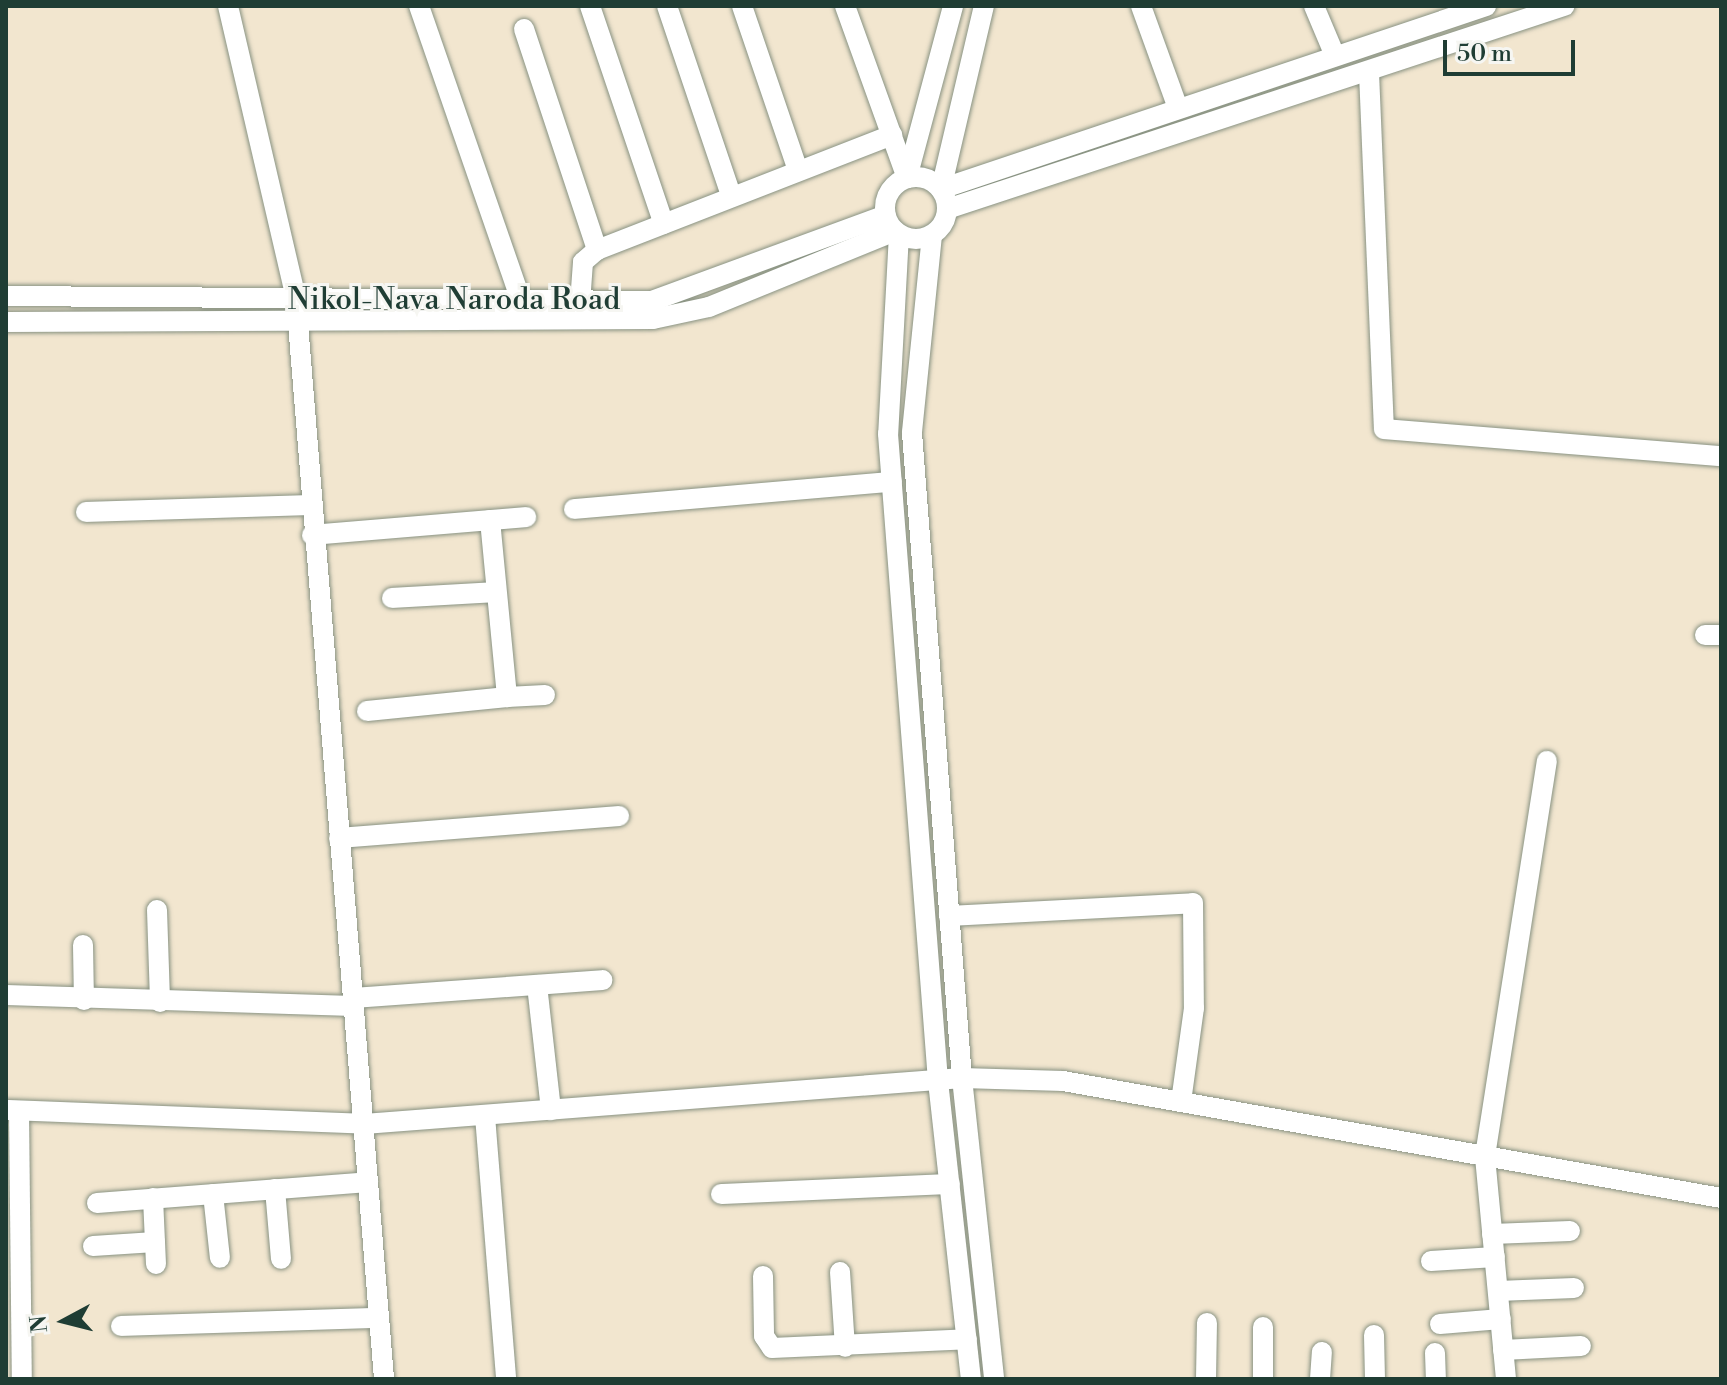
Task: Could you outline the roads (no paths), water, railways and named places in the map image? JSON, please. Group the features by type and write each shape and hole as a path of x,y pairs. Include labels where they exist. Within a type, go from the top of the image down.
{"street":[{"path":"228,6 296,299 309,505 384,1379"},
{"path":"419,6 530,324"},
{"path":"590,6 664,224"},
{"path":"667,6 731,195"},
{"path":"742,6 797,168"},
{"path":"845,6 907,178"},
{"path":"953,6 907,178 890,191 893,227 892,482 938,1081 971,1379"},
{"path":"947,209 941,189 984,6"},
{"path":"1141,6 1178,108"},
{"path":"1314,6 1335,56"},
{"path":"907,178 941,189 1486,6"},
{"path":"994,1379 962,1078 912,433 932,235 947,209 1369,73 1564,6"},
{"path":"524,29 597,250"},
{"path":"1369,73 1384,429 1721,456"},
{"path":"580,303 583,262 597,250 797,168 892,135"},
{"path":"6,322 298,326 530,324 653,319 709,307 893,227 932,235"},
{"name":"Nikol-Nava Naroda Road","path":"6,296 580,303 652,301 893,227"},
{"path":"574,509 892,482"},
{"path":"86,512 309,505"},
{"path":"312,535 526,517"},
{"path":"490,520 507,697"},
{"path":"392,598 496,592"},
{"path":"367,711 545,695"},
{"path":"1506,1379 1485,1156 1547,761"},
{"path":"339,838 619,816"},
{"path":"949,916 1193,903 1194,1008 1181,1102"},
{"path":"157,910 160,1002"},
{"path":"83,945 84,1000"},
{"path":"6,995 160,1002 353,1002 602,980"},
{"path":"537,985 551,1110"},
{"path":"22,1379 12,1110 364,1124 962,1078 1063,1081 1721,1198"},
{"path":"485,1116 506,1379"},
{"path":"97,1203 368,1182"},
{"path":"721,1194 950,1184"},
{"path":"275,1189 281,1259"},
{"path":"213,1194 220,1258"},
{"path":"153,1198 156,1264"},
{"path":"1492,1234 1570,1231"},
{"path":"93,1246 155,1242"},
{"path":"1431,1261 1495,1257"},
{"path":"840,1272 845,1347"},
{"path":"763,1276 764,1336 772,1348 967,1339"},
{"path":"1498,1291 1574,1288"},
{"path":"121,1326 378,1318"},
{"path":"1440,1324 1501,1319"},
{"path":"1206,1379 1207,1323"},
{"path":"1263,1327 1263,1379"},
{"path":"1374,1335 1375,1379"},
{"path":"1503,1350 1581,1346"},
{"path":"1320,1379 1322,1352"},
{"path":"1435,1353 1436,1379"}]}
